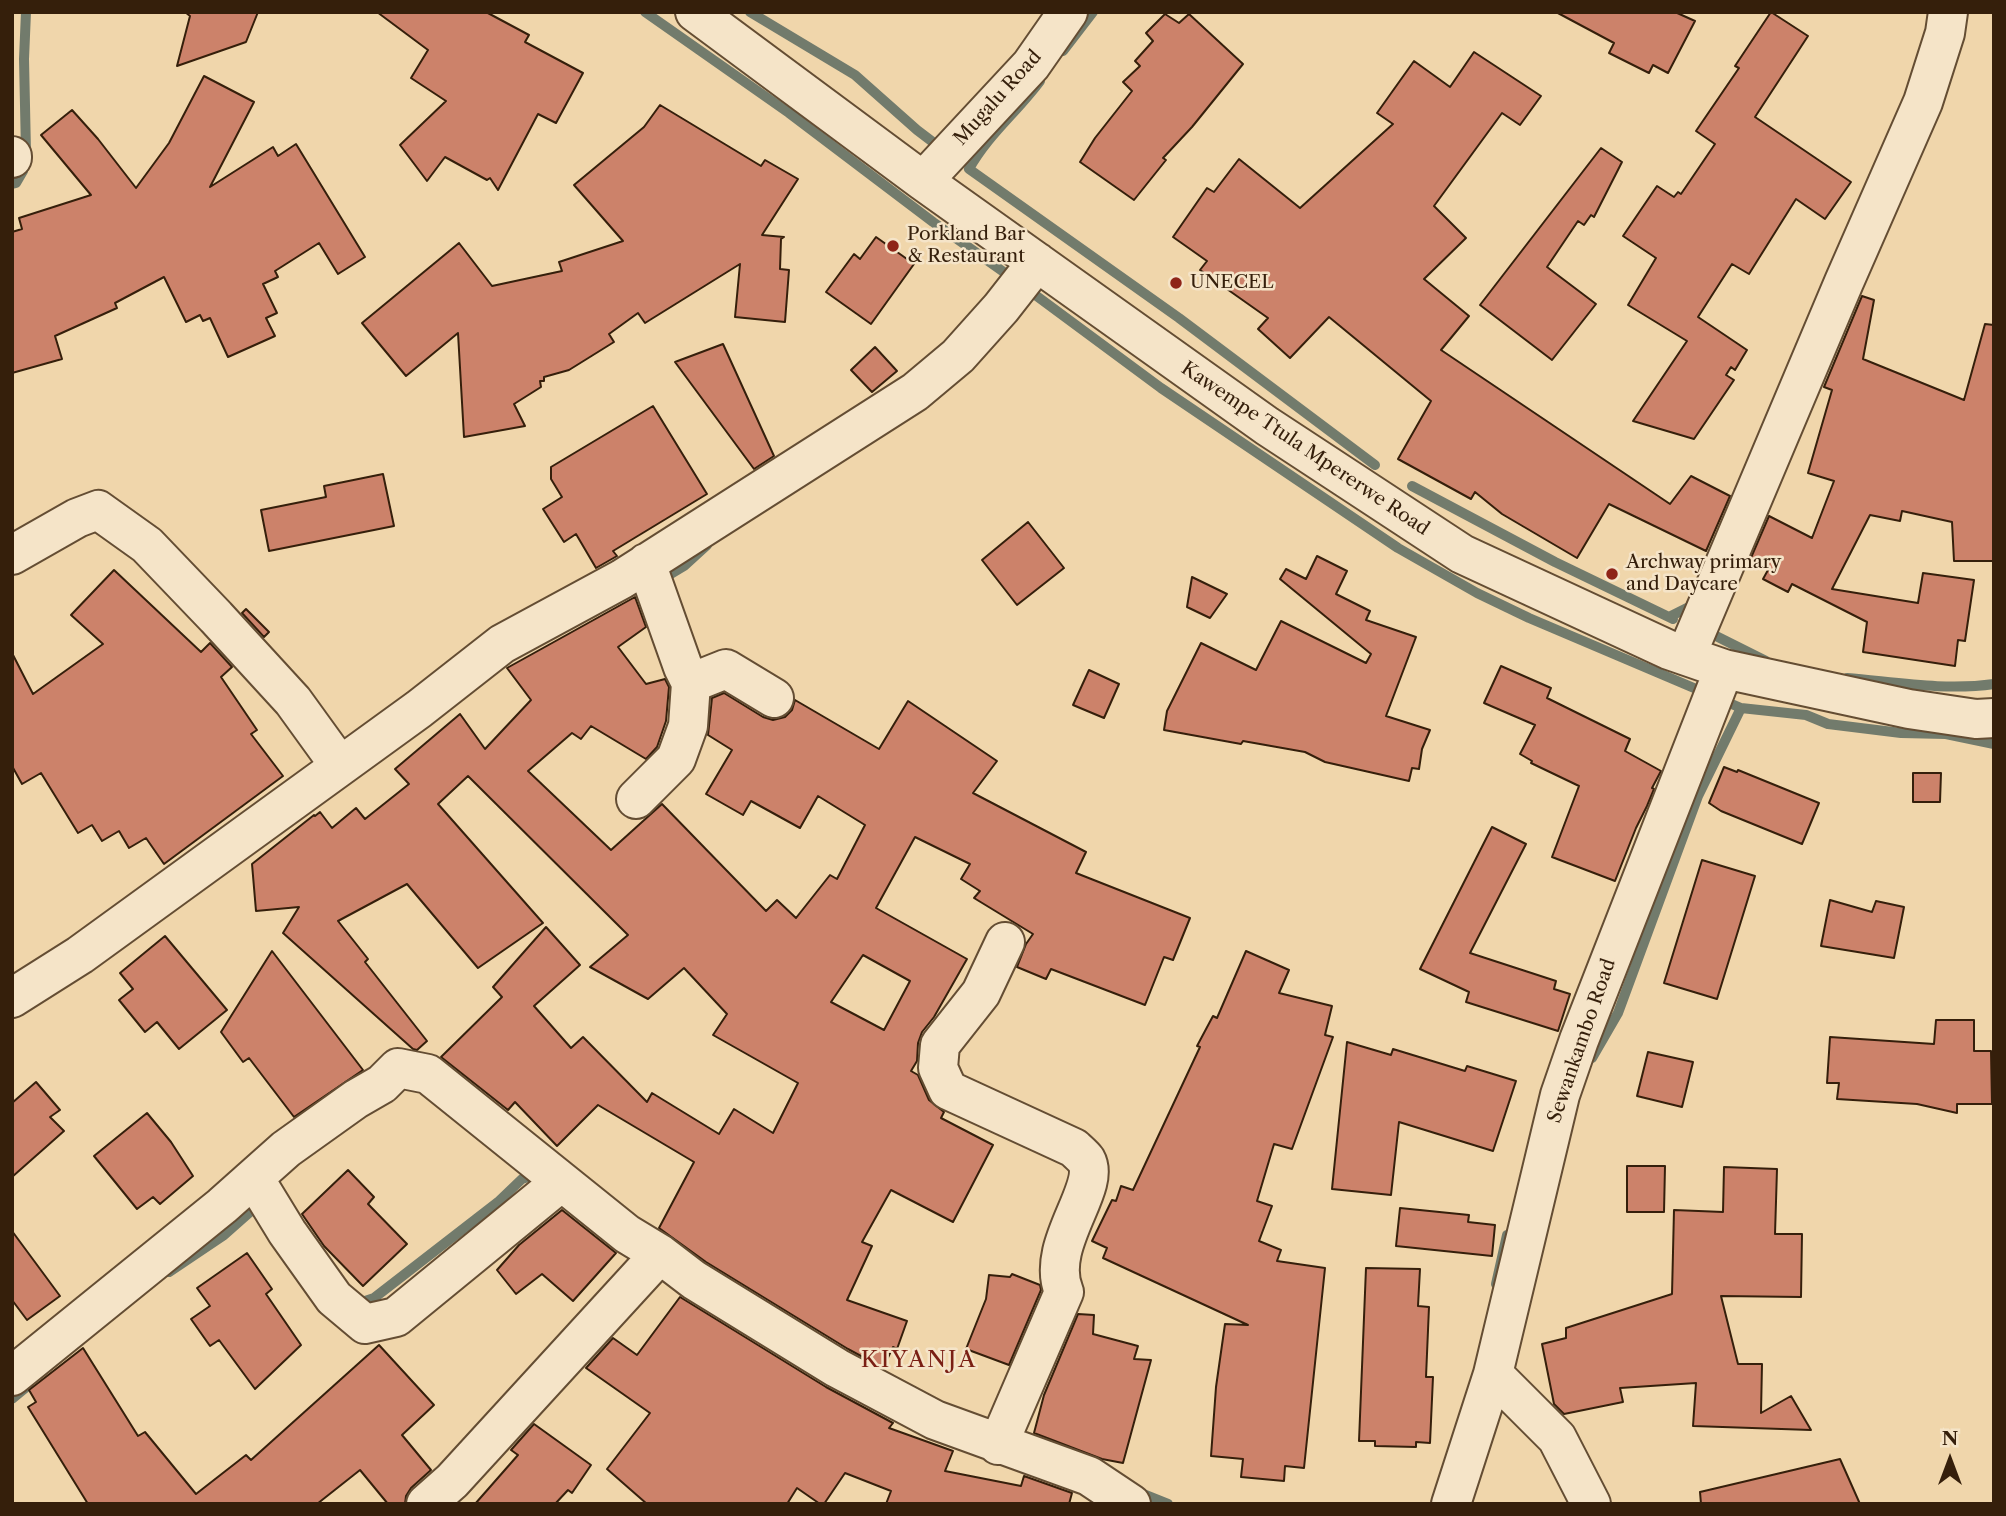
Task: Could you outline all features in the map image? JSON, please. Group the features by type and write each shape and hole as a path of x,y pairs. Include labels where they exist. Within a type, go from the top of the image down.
{"street":[{"name":"Kawempe Ttula Mpererwe Road","path":"695,12 923,181 1267,426 1462,554 1686,656 1724,669 1909,709 1976,719 1994,718"},
{"name":"Mugalu Road","path":"923,181 1031,65 1068,12"},
{"path":"1686,656 1923,102 1945,33 1948,12"},
{"path":"12,998 80,955 340,766 502,644 622,579 915,392 958,356 1037,262"},
{"path":"12,555 76,518 98,510 114,519 147,545 293,701 340,766"},
{"path":"636,799 676,759 688,726 691,683 682,667 646,563"},
{"path":"691,683 726,669 774,698"},
{"name":"Sewankambo Road","path":"1451,1504 1493,1374 1560,1095 1583,1028 1724,669"},
{"path":"1001,1438 1065,1292 1059,1280 1062,1248 1088,1181 1087,1161 1074,1148 948,1090 938,1068 940,1045 981,993 1005,942"},
{"path":"12,1376 222,1206 286,1149 356,1099 382,1084 398,1068 428,1074 627,1234 694,1280 838,1368 935,1420 1001,1438 1088,1476 1131,1504"},
{"path":"254,1178 287,1232 334,1298 365,1324 396,1317 561,1182"},
{"path":"426,1504 452,1481 660,1255"},
{"path":"1493,1374 1557,1438 1591,1504"}],"building":[{"path":"185,12 258,12 246,42 177,66 190,16"},
{"path":"377,12 486,12 529,35 525,42 583,73 556,123 538,114 498,190 490,178 487,180 445,157 427,181 400,145 446,101 411,78 428,50"},
{"path":"1556,12 1675,12 1695,21 1668,73 1653,65 1649,73 1609,53 1614,43"},
{"path":"1771,12 1808,36 1755,117 1851,182 1825,219 1796,199 1749,274 1732,264 1698,317 1747,350 1735,370 1731,367 1726,375 1734,380 1694,439 1633,421 1687,341 1628,305 1656,258 1623,236 1657,186 1674,197 1678,192 1681,194 1715,144 1696,131 1739,68 1735,66"},
{"path":"1165,14 1179,23 1189,14 1243,64 1163,158 1166,160 1134,200 1080,162 1132,91 1123,82 1140,66 1135,61 1153,41 1146,33"},
{"path":"1474,52 1541,96 1520,125 1502,113 1434,206 1466,238 1424,279 1469,316 1441,350 1670,504 1691,476 1730,496 1706,551 1609,504 1577,558 1502,514 1475,492 1471,499 1398,459 1431,401 1329,317 1290,358 1258,329 1268,318 1200,270 1207,261 1173,237 1207,188 1214,192 1239,159 1300,208 1393,124 1377,113 1414,61 1450,87"},
{"path":"204,76 254,102 210,187 273,147 278,156 296,144 365,257 338,274 319,243 275,271 278,277 263,284 277,313 266,318 275,336 228,357 210,318 203,321 200,315 186,322 164,277 115,303 117,308 55,336 62,359 12,373 12,232 22,229 19,218 91,195 41,135 72,110 136,188 169,143"},
{"path":"660,105 761,166 765,160 798,179 762,235 784,237 781,239 780,269 789,270 785,322 735,317 740,264 645,323 638,313 609,334 614,342 569,370 544,377 544,381 540,381 541,387 514,404 525,426 464,437 458,333 406,376 362,323 459,243 492,286 562,271 559,262 623,241 574,185 644,127"},
{"path":"1601,148 1622,162 1594,217 1591,215 1584,225 1578,221 1547,267 1596,304 1552,360 1480,305"},
{"path":"876,237 914,264 871,324 826,292 854,254 860,259"},
{"path":"1862,296 1874,300 1863,359 1964,400 1985,324 1994,325 1994,561 1954,561 1952,522 1902,511 1900,521 1870,515 1832,589 1918,603 1923,573 1974,580 1965,641 1958,640 1955,666 1863,652 1867,622 1792,584 1788,592 1763,579 1768,570 1750,560 1769,516 1812,538 1834,481 1808,473 1832,390 1824,387"},
{"path":"723,344 774,456 754,469 675,362"},
{"path":"875,347 897,371 872,392 851,370"},
{"path":"653,406 707,494 613,551 617,556 596,568 576,534 564,542 543,509 562,497 551,479 551,467"},
{"path":"383,474 394,526 269,551 261,510 326,497 324,486"},
{"path":"1028,522 1064,568 1017,605 982,560"},
{"path":"1317,556 1347,571 1336,594 1370,611 1366,620 1416,637 1386,716 1430,730 1422,749 1419,769 1412,768 1409,781 1325,762 1305,752 1164,730 1167,711 1201,643 1256,670 1281,621 1366,663 1371,654 1280,579 1286,569 1306,579"},
{"path":"114,570 201,652 210,643 232,667 221,677 257,730 251,734 283,776 164,864 146,838 129,848 119,831 102,841 92,825 78,833 41,773 22,784 12,766 12,653 33,694 103,644 71,615"},
{"path":"1192,577 1227,594 1210,618 1187,607"},
{"path":"635,597 646,627 618,647 646,684 665,679 669,687 666,721 657,747 646,759 591,726 581,739 572,733 528,771 611,850 662,804 766,911 777,900 796,918 830,875 837,879 865,825 818,796 800,828 751,801 743,815 706,794 732,750 708,735 712,698 724,693 763,717 773,720 785,717 792,710 795,700 879,749 908,701 997,761 973,793 1086,852 1076,873 1190,918 1173,960 1164,957 1145,1005 1051,969 1046,979 1017,967 1033,934 974,898 980,891 961,879 970,864 915,837 876,908 967,959 934,1017 922,1032 917,1061 911,1071 918,1075 929,1100 944,1112 941,1118 993,1145 953,1222 891,1190 862,1242 872,1246 847,1300 907,1321 897,1349 893,1347 883,1368 706,1262 659,1228 694,1162 598,1105 557,1146 515,1102 508,1110 441,1057 502,997 493,987 546,927 580,965 534,1006 571,1048 583,1037 647,1102 652,1093 719,1134 734,1109 773,1133 798,1083 713,1035 727,1014 684,968 648,999 590,967 628,935 468,776 438,804 543,923 478,968 407,884 338,921 368,959 365,962 427,1041 417,1050 283,933 299,907 256,911 252,864 314,815 320,812 332,828 356,808 365,819 409,784 395,769 460,714 485,749 531,700 507,668","holes":["863,955 910,981 884,1030 831,1002"]},
{"path":"246,609 269,632 264,637 242,613"},
{"path":"1501,666 1551,688 1547,698 1630,739 1625,751 1661,771 1615,881 1552,857 1579,786 1531,763 1532,761 1520,754 1535,725 1484,703"},
{"path":"1089,670 1119,684 1104,718 1073,705"},
{"path":"1724,767 1737,772 1738,770 1819,803 1802,844 1721,811 1709,803"},
{"path":"1913,773 1941,773 1940,802 1913,802"},
{"path":"1492,827 1526,844 1470,953 1556,981 1554,989 1570,994 1558,1031 1466,1002 1469,992 1420,969"},
{"path":"1702,860 1755,876 1717,999 1664,983"},
{"path":"1830,900 1872,912 1876,901 1904,907 1894,958 1821,946"},
{"path":"165,936 227,1010 179,1049 157,1022 145,1032 119,1000 133,989 120,973"},
{"path":"272,951 363,1070 294,1117 249,1058 243,1062 221,1032"},
{"path":"1246,951 1289,970 1279,993 1332,1006 1325,1035 1333,1037 1292,1149 1274,1144 1257,1201 1272,1206 1259,1241 1281,1250 1277,1261 1325,1268 1304,1468 1285,1466 1284,1481 1241,1477 1243,1459 1211,1456 1216,1387 1225,1324 1248,1325 1103,1258 1107,1248 1092,1241 1112,1200 1116,1201 1121,1186 1133,1190 1200,1047 1197,1046 1213,1016 1217,1018"},
{"path":"1936,1020 1974,1020 1974,1051 1991,1051 1992,1104 1957,1104 1957,1113 1917,1104 1837,1099 1839,1083 1827,1083 1830,1037 1934,1044"},
{"path":"1347,1042 1391,1055 1393,1049 1465,1071 1467,1066 1516,1081 1493,1151 1399,1122 1391,1195 1332,1189"},
{"path":"1648,1052 1693,1062 1682,1107 1637,1096"},
{"path":"36,1082 60,1110 50,1117 64,1131 12,1177 12,1103"},
{"path":"147,1113 171,1142 193,1176 160,1204 153,1197 137,1209 94,1156"},
{"path":"1627,1166 1665,1166 1664,1212 1627,1212"},
{"path":"1724,1167 1777,1169 1775,1234 1802,1234 1801,1297 1721,1296 1738,1364 1762,1364 1761,1413 1791,1396 1811,1430 1693,1426 1696,1383 1620,1388 1623,1402 1564,1414 1554,1404 1542,1344 1566,1338 1566,1328 1672,1294 1674,1210 1723,1212"},
{"path":"348,1170 374,1197 368,1204 407,1244 363,1286 324,1246 302,1214"},
{"path":"1400,1208 1469,1215 1468,1222 1495,1225 1492,1256 1396,1246"},
{"path":"562,1210 616,1253 573,1301 542,1274 516,1294 497,1270 519,1245"},
{"path":"12,1231 60,1296 27,1320 12,1300"},
{"path":"247,1253 272,1289 266,1294 301,1345 255,1389 219,1340 210,1346 191,1319 210,1306 197,1288"},
{"path":"1366,1268 1420,1269 1418,1306 1429,1307 1426,1377 1433,1377 1430,1443 1416,1442 1416,1447 1375,1446 1375,1441 1359,1441"},
{"path":"1012,1274 1040,1285 1041,1290 1009,1365 966,1349 986,1299 989,1275 1010,1277"},
{"path":"680,1297 826,1387 893,1423 889,1428 953,1451 945,1471 1021,1486 1024,1476 1072,1493 1069,1504 886,1504 891,1491 845,1473 824,1504 797,1488 787,1504 647,1504 607,1469 650,1413 586,1368 613,1338 637,1355"},
{"path":"1078,1314 1094,1315 1093,1334 1138,1346 1134,1359 1151,1360 1123,1463 1102,1459 1034,1433 1044,1395"},
{"path":"379,1345 434,1405 402,1435 431,1470 411,1488 405,1504 388,1504 360,1470 317,1504 88,1504 28,1407 36,1402 29,1390 83,1348 138,1436 145,1432 196,1494 246,1455 251,1460"},
{"path":"534,1424 591,1465 572,1493 568,1490 555,1504 475,1504 518,1455 511,1450"},
{"path":"1840,1459 1860,1504 1701,1504 1700,1492"}],"waterway":[{"path":"12,184 16,183 23,171 26,152 26,12"},
{"path":"645,12 789,113 1161,388 1398,548 1477,593 1529,618 1741,708"},
{"path":"750,12 855,75 942,149"},
{"path":"1063,51 1093,12"},
{"path":"1040,81 969,169 1179,318 1375,465"},
{"path":"1412,486 1555,562 1673,619"},
{"path":"659,581 684,566 707,545"},
{"path":"1669,617 1695,602"},
{"path":"1710,633 1766,661"},
{"path":"1847,678 1939,686 1994,684"},
{"path":"1592,1058 1618,1013 1698,796 1741,708 1806,715 1828,724 1901,733 1946,734 1994,744"},
{"path":"355,1298 362,1302 374,1298 498,1202 522,1179 538,1173"},
{"path":"169,1272 224,1235 250,1212 254,1210 264,1217"},
{"path":"1496,1284 1507,1235"},
{"path":"12,1399 29,1385"},
{"path":"1138,1492 1168,1504"}],"place":[{"name":"Porkland Bar & Restaurant","path":"893,246"},
{"name":"UNECEL","path":"1176,283"},
{"name":"Archway primary and Daycare","path":"1612,574"}],"district":[{"name":"KIYANJA","path":"919,1360"}]}
